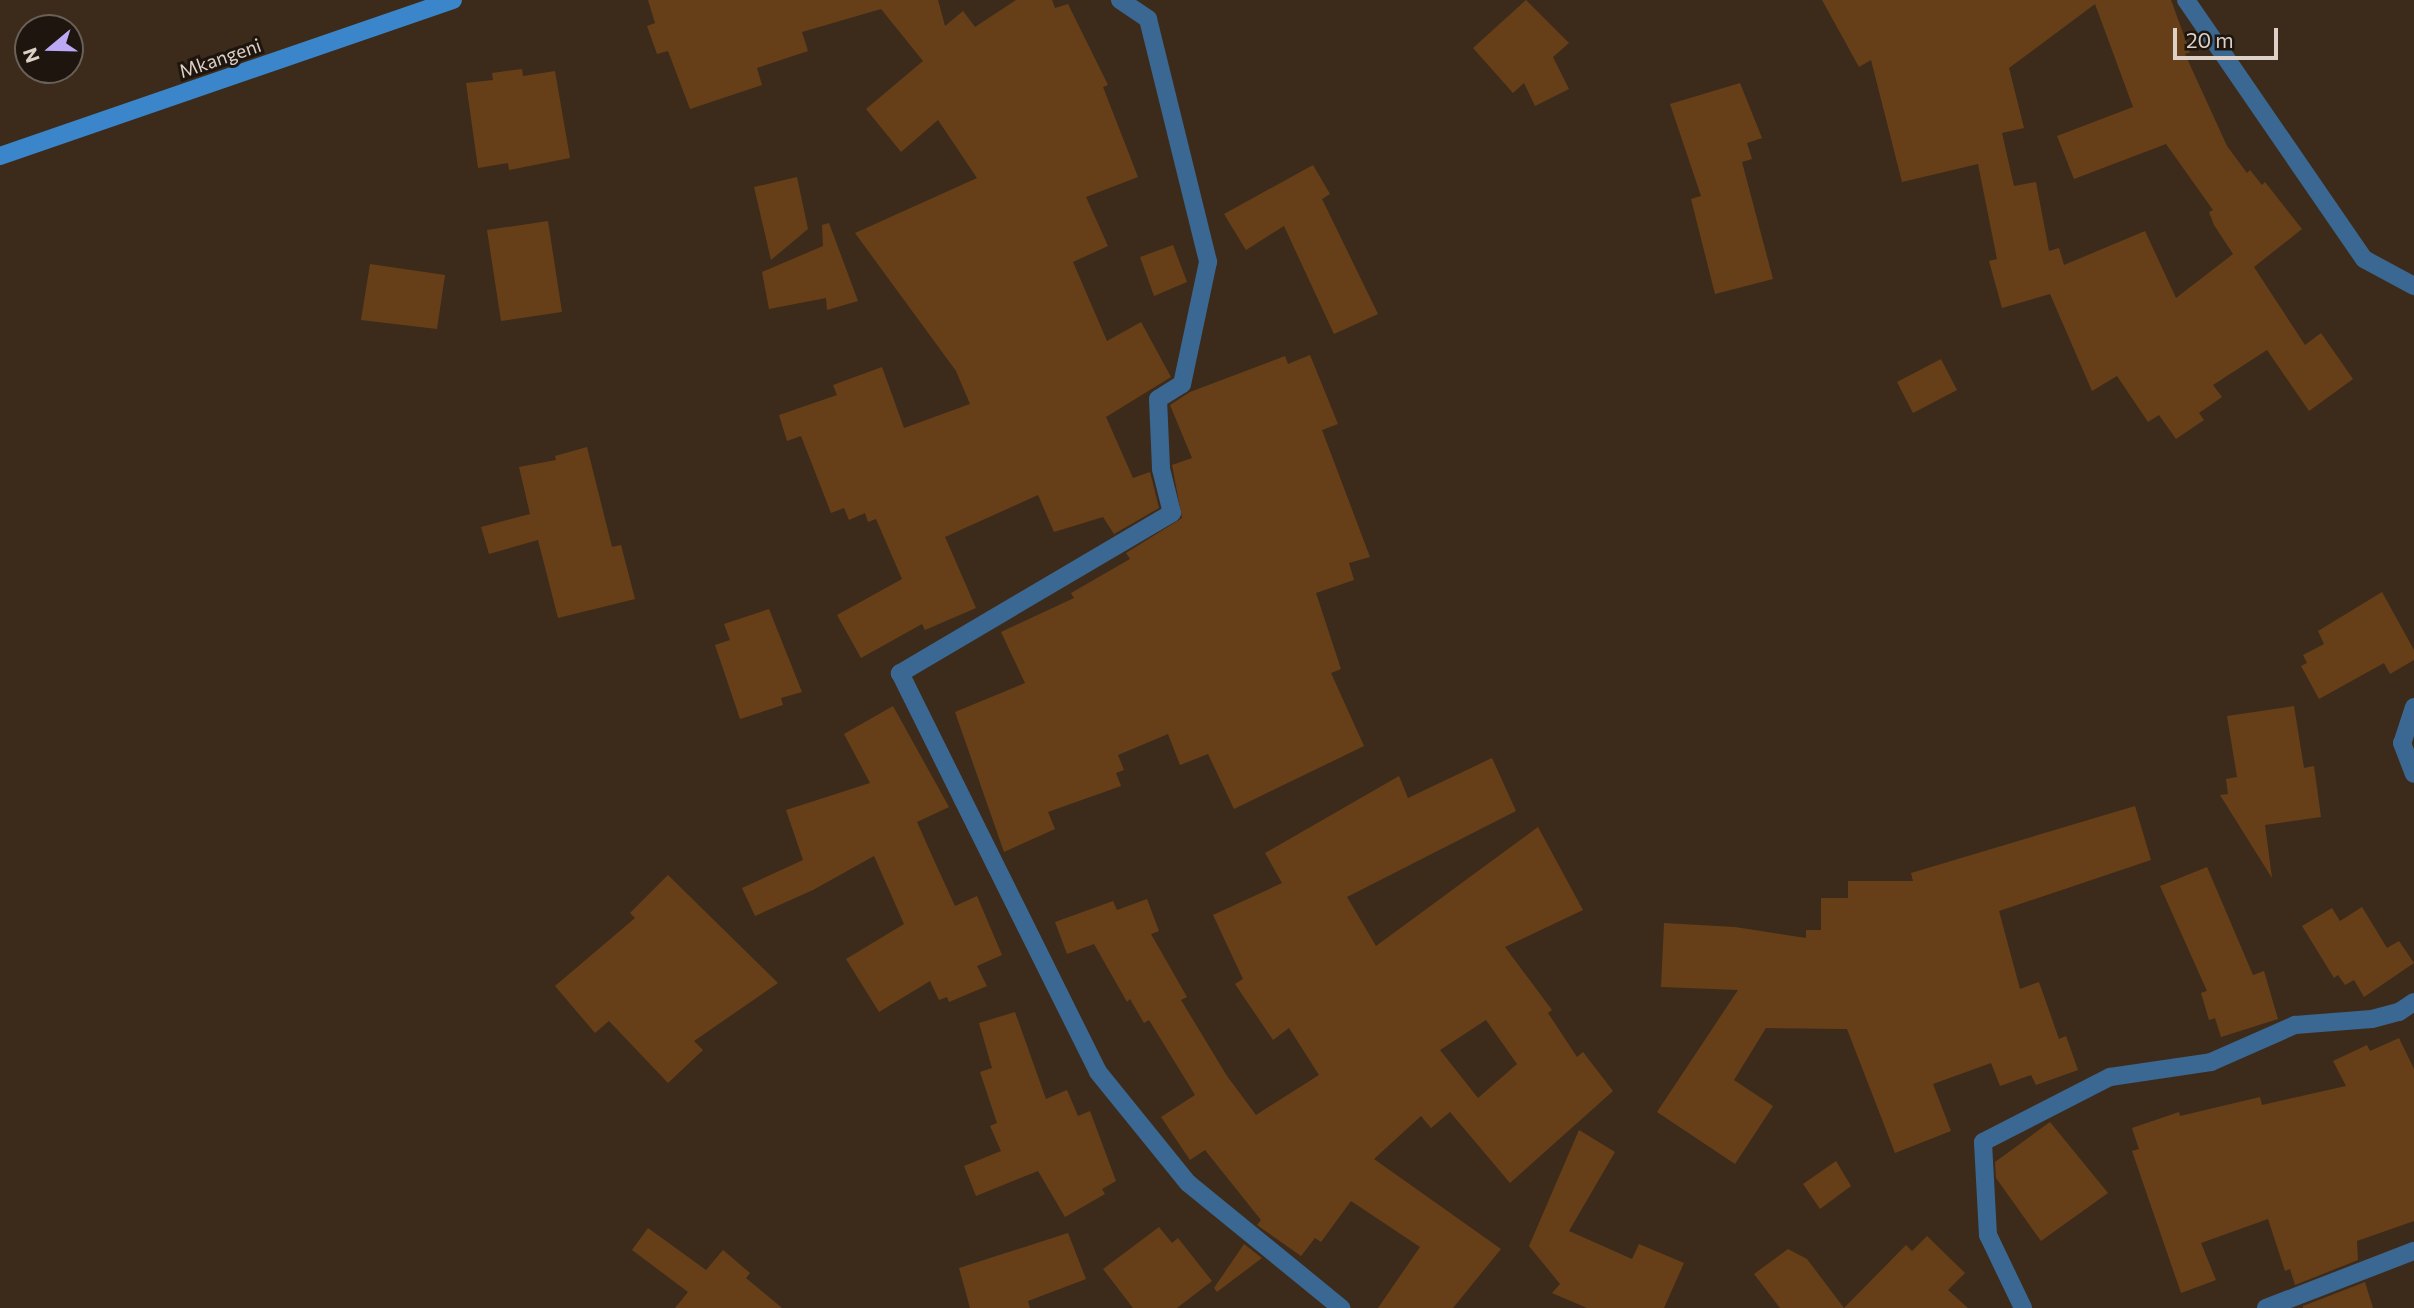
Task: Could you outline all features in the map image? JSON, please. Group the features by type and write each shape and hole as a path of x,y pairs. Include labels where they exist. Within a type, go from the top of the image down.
{"street":[{"name":"Mkangeni","path":"0,156 453,0"},
{"path":"1120,0 1148,19 1208,262 1182,384 1158,399 1161,469 1172,513 900,673 1098,1072 1188,1183 1341,1308"},
{"path":"2186,0 2364,259 2414,286"},
{"path":"2414,707 2402,743 2414,774"},
{"path":"2023,1308 1988,1235 1983,1142 2110,1077 2211,1062 2295,1025 2372,1019 2399,1012 2414,1002"},
{"path":"2266,1308 2414,1251"}],"building":[{"path":"648,0 938,0 945,26 963,11 975,27 1016,0 1052,0 1055,8 1068,4 1108,85 1103,87 1138,177 1086,197 1108,246 1073,262 1107,341 1141,322 1171,377 1106,417 1133,478 1150,472 1159,508 1114,534 1103,517 1054,532 1038,495 945,537 976,608 925,630 922,624 861,658 837,615 902,579 876,519 868,522 865,513 849,520 844,508 831,513 801,436 787,441 779,415 837,395 833,385 882,367 904,428 970,404 956,371 855,233 977,178 938,120 901,152 866,109 923,61 881,9 802,32 808,51 757,68 762,85 690,109 668,51 657,54 647,26 655,23"},
{"path":"1526,0 1569,43 1553,57 1569,89 1535,106 1524,83 1513,93 1473,48"},
{"path":"1822,0 2171,0 2190,52 2185,54 2227,146 2247,173 2250,170 2262,185 2265,182 2302,229 2254,267 2305,345 2321,333 2353,379 2309,411 2267,350 2213,385 2222,397 2199,413 2204,420 2176,439 2159,415 2148,422 2117,376 2092,391 2050,294 2002,308 1989,261 1997,259 1978,164 1902,182 1871,60 1859,67","holes":["2095,4 2133,107 2057,136 2074,179 2166,144 2213,210 2209,212 2214,225 2233,254 2176,298 2145,231 2064,265 2059,248 2049,251 2036,182 2014,186 2002,133 2024,128 2009,68"]},
{"path":"522,69 523,76 555,71 570,158 509,170 508,163 478,168 466,83 493,80 492,73"},
{"path":"1740,83 1762,138 1747,143 1752,159 1742,162 1773,279 1715,294 1691,199 1701,196 1670,104"},
{"path":"1313,165 1330,194 1322,199 1378,314 1334,334 1284,226 1246,250 1224,214"},
{"path":"797,177 808,229 771,260 754,187"},
{"path":"548,221 562,312 501,321 487,230"},
{"path":"829,223 858,301 827,310 826,298 769,309 762,272 823,246 822,225"},
{"path":"1173,245 1187,282 1154,296 1140,257"},
{"path":"370,264 445,275 437,329 361,320"},
{"path":"1310,355 1338,424 1322,430 1370,557 1349,563 1354,580 1316,593 1341,669 1331,673 1364,746 1234,809 1208,754 1180,765 1168,734 1118,755 1124,770 1116,773 1121,786 1048,812 1055,829 1004,852 955,712 1025,683 1001,632 1074,598 1071,593 1130,559 1126,553 1182,518 1172,465 1192,458 1170,405 1190,392 1285,356 1288,364"},
{"path":"1941,359 1957,390 1913,413 1897,382"},
{"path":"587,447 612,547 621,545 635,599 558,618 538,540 489,554 481,527 530,514 519,467 556,460 555,456"},
{"path":"2382,592 2414,650 2414,660 2390,674 2384,663 2319,699 2301,666 2307,663 2303,655 2324,644 2318,631"},
{"path":"769,609 802,692 781,698 783,705 740,719 715,645 730,640 724,624"},
{"path":"893,706 949,807 917,822 955,906 977,896 1002,955 977,966 987,986 949,1002 947,997 939,1000 930,981 879,1012 846,959 904,924 874,856 813,890 755,916 742,888 803,860 786,810 870,783 844,734"},
{"path":"2294,706 2304,768 2314,766 2321,817 2265,825 2272,878 2220,795 2228,794 2226,779 2237,777 2227,716"},
{"path":"1492,758 1516,811 1347,897 1376,946 1538,827 1583,910 1505,947 1552,1010 1548,1013 1577,1057 1583,1052 1613,1091 1510,1183 1450,1112 1431,1128 1421,1116 1374,1159 1501,1249 1453,1308 1378,1308 1420,1247 1351,1201 1321,1242 1315,1238 1301,1256 1257,1225 1261,1220 1205,1150 1190,1160 1161,1117 1195,1095 1149,1020 1144,1023 1130,999 1127,1002 1094,944 1067,954 1055,922 1113,901 1117,910 1147,899 1159,931 1151,934 1187,997 1181,1000 1227,1076 1256,1115 1319,1075 1289,1028 1273,1040 1235,984 1243,979 1213,915 1282,883 1265,853 1399,776 1408,798","holes":["1486,1020 1517,1064 1478,1098 1440,1050"]},
{"path":"2135,806 2151,860 1999,911 2020,989 2039,982 2059,1039 2066,1036 2078,1070 2036,1085 2031,1075 2000,1086 1991,1063 1933,1084 1951,1131 1895,1153 1847,1029 1766,1028 1734,1080 1773,1106 1735,1164 1657,1112 1738,990 1661,987 1664,923 1735,927 1806,938 1806,930 1821,930 1821,898 1848,898 1848,881 1913,881 1911,873"},
{"path":"2207,867 2253,975 2264,971 2278,1019 2221,1037 2215,1018 2209,1020 2201,993 2207,991 2160,886"},
{"path":"668,875 778,983 694,1041 703,1050 668,1083 609,1021 595,1033 555,986 635,918 630,913"},
{"path":"2362,907 2387,948 2399,941 2414,963 2364,997 2354,980 2345,985 2338,975 2334,978 2302,926 2332,908 2340,921"},
{"path":"1015,1012 1046,1099 1067,1090 1078,1116 1090,1111 1116,1181 1102,1189 1105,1194 1065,1217 1038,1171 976,1196 964,1166 1001,1151 990,1126 997,1123 980,1072 992,1068 979,1023"},
{"path":"2399,1038 2414,1069 2414,1221 2357,1241 2358,1260 2295,1285 2290,1269 2285,1271 2268,1219 2201,1243 2216,1280 2181,1293 2132,1151 2139,1149 2132,1128 2179,1112 2180,1116 2260,1097 2262,1105 2346,1086 2333,1061 2367,1045 2370,1051"},
{"path":"2050,1122 2108,1193 2041,1241 1996,1178 1995,1162"},
{"path":"1579,1130 1615,1152 1569,1231 1632,1259 1639,1244 1684,1263 1664,1308 1587,1308 1552,1293 1560,1284 1529,1246"},
{"path":"1836,1161 1851,1186 1820,1209 1803,1184"},
{"path":"1159,1227 1172,1243 1178,1238 1212,1281 1177,1308 1133,1308 1103,1269"},
{"path":"648,1228 706,1270 723,1250 750,1273 746,1278 782,1308 675,1308 688,1292 632,1250"},
{"path":"1068,1233 1086,1279 1028,1301 1030,1308 970,1308 959,1268"},
{"path":"1927,1236 1965,1273 1948,1290 1968,1308 1844,1308 1906,1245 1912,1251"},
{"path":"1244,1244 1262,1258 1217,1292 1214,1288"},
{"path":"1788,1249 1807,1259 1844,1308 1780,1308 1754,1274"},
{"path":"2365,1282 2373,1308 2303,1308 2303,1306"}]}
